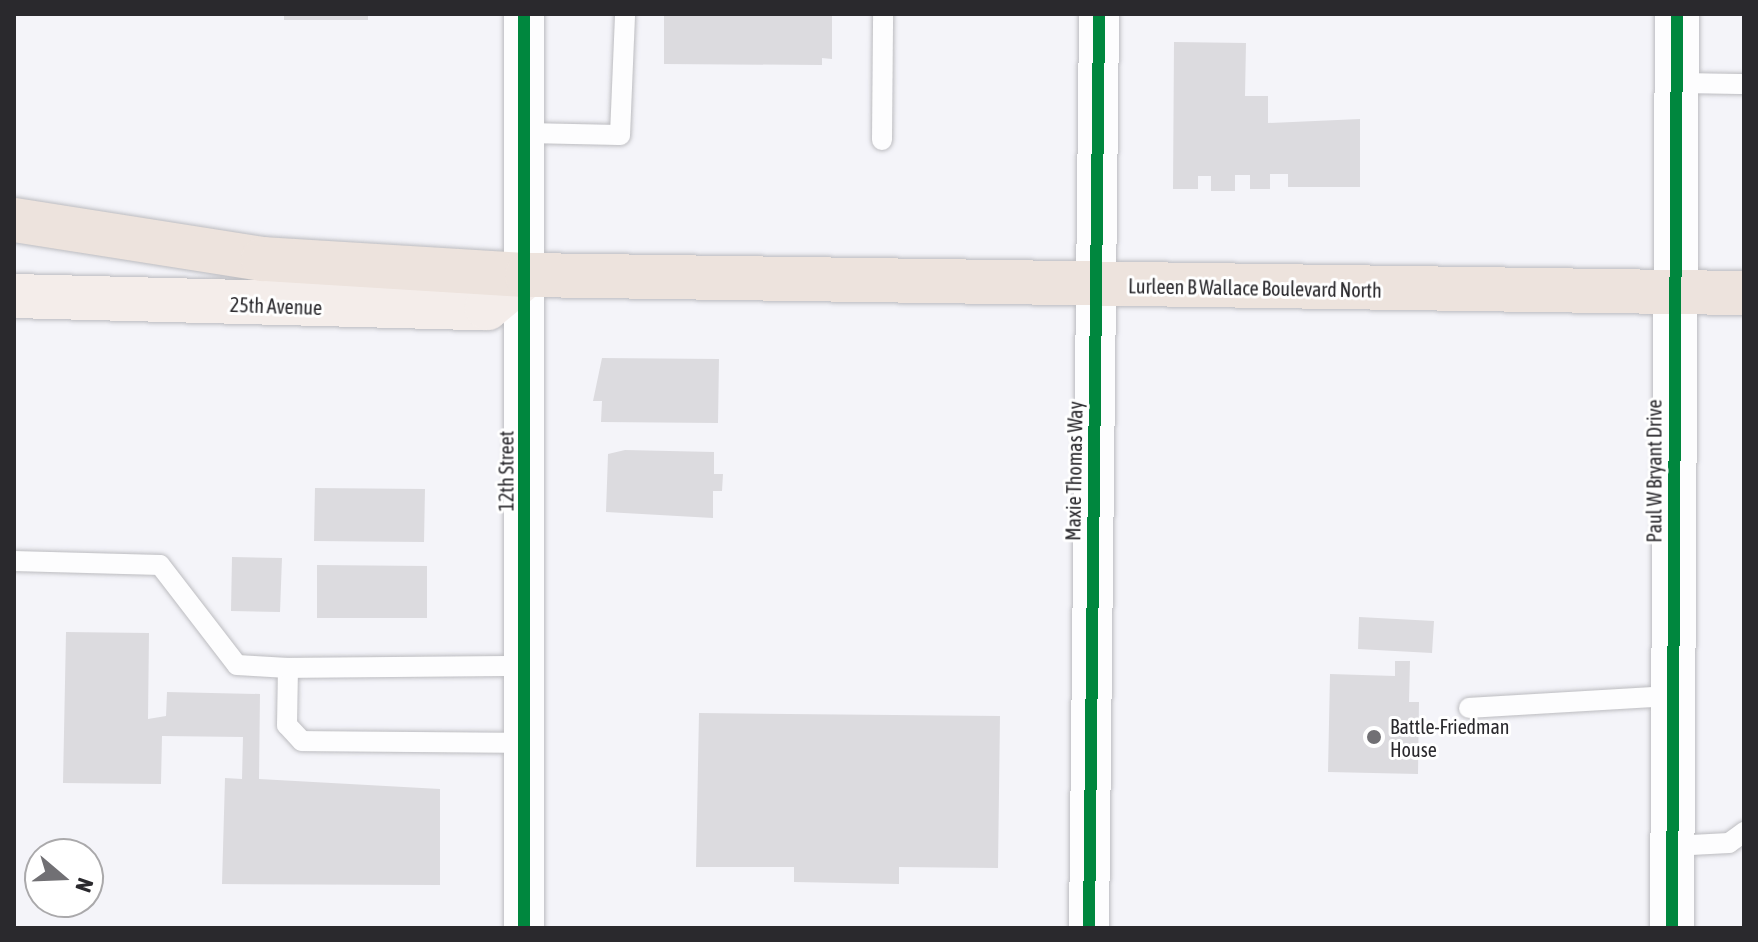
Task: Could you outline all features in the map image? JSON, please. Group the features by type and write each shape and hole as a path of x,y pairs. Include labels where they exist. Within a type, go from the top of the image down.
{"highway":[{"name":"Lurleen B Wallace Boulevard North","path":"14,220 263,259 527,275 1096,287 1744,293"}],"main road":[{"name":"25th Avenue","path":"14,296 487,308 527,275"}],"street":[{"name":"12th Street","path":"524,14 527,275 524,928"},
{"name":"Maxie Thomas Way","path":"1089,928 1099,14"},
{"name":"Paul W Bryant Drive","path":"1672,928 1677,14"}],"lane":[{"path":"526,133 620,135 625,14"},
{"path":"882,140 883,14"},
{"path":"1677,83 1744,84"},
{"path":"14,561 160,565 237,665 288,668 525,666"},
{"path":"288,668 287,725 302,741 525,743"},
{"path":"1469,708 1673,696"},
{"path":"1672,846 1729,843 1744,832"}],"building":[{"path":"284,14 368,14 368,20 284,20"},
{"path":"664,14 832,14 832,59 822,58 822,65 664,64"},
{"path":"1174,42 1246,43 1245,96 1268,96 1268,123 1360,119 1360,187 1288,187 1288,174 1270,174 1270,189 1250,189 1250,175 1235,175 1235,191 1211,191 1211,176 1198,176 1198,189 1173,189"},
{"path":"602,358 719,359 718,423 601,422 602,401 593,401"},
{"path":"625,450 714,452 714,474 723,474 722,491 713,491 713,518 606,512 608,454"},
{"path":"315,488 425,489 424,542 314,541"},
{"path":"232,557 282,558 280,612 231,611"},
{"path":"317,565 427,566 427,618 317,618"},
{"path":"1359,617 1434,621 1432,653 1358,649"},
{"path":"66,632 149,633 148,719 166,716 167,692 260,694 259,779 440,789 440,885 222,884 225,778 242,779 243,737 162,736 161,784 63,783"},
{"name":"Battle-Friedman House","path":"1395,661 1410,661 1409,702 1419,702 1418,774 1328,772 1330,674 1395,676"},
{"path":"699,713 1000,716 998,868 899,867 899,884 794,882 794,867 696,867"}],"cycle path":[{"path":"524,14 524,928"},
{"path":"1089,928 1099,14"},
{"path":"1672,928 1677,14"}],"place":[{"name":"Battle-Friedman House","path":"1374,737"}]}
